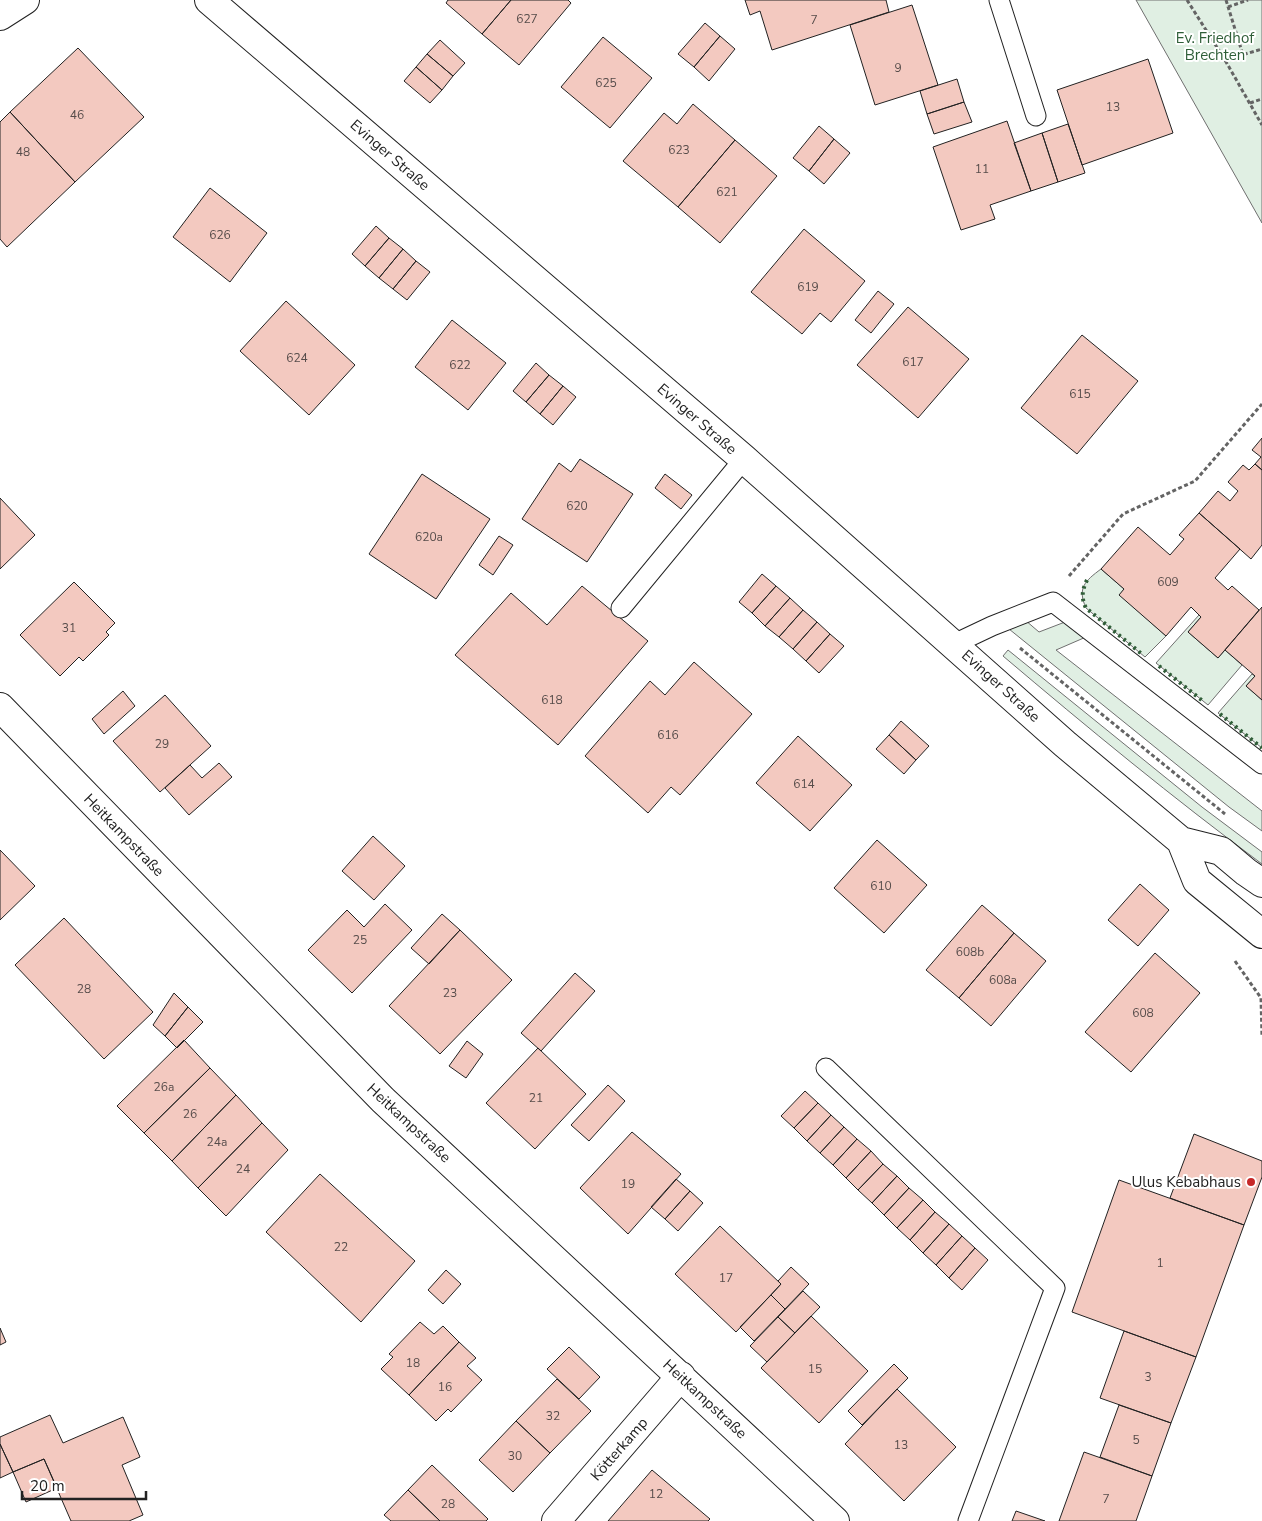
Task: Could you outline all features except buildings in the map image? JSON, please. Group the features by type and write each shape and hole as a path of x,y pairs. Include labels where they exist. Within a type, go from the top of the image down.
{"main road":[{"path":"0,16 25,0"},
{"name":"Evinger Straße","path":"209,0 744,459 1065,744 1181,841 1221,851 1246,872 1262,882"},
{"name":"Heitkampstraße","path":"0,708 383,1100 835,1521"},
{"name":"Evinger Straße","path":"1181,841 1197,881 1262,934"},
{"name":"Kötterkamp","path":"556,1521 681,1376"}],"lane":[{"path":"999,0 1036,116"},
{"path":"621,608 744,459"},
{"path":"954,644 992,626 1053,602 1262,764"},
{"path":"826,1068 1055,1288 968,1521"}],"path":[{"path":"1188,0 1262,125"},
{"path":"1226,0 1243,55"},
{"path":"1228,7 1248,0"},
{"path":"1225,60 1262,49"},
{"path":"1250,103 1262,99"},
{"path":"1053,602 1070,574 1123,514 1196,481 1262,404"},
{"path":"992,626 1229,817"},
{"path":"1240,953 1235,960 1261,998 1262,1037"}],"green space":[{"name":"Ev. Friedhof Brechten","path":"1136,0 1262,0 1262,223"},
{"path":"1101,569 1124,589 1120,595 1166,636 1145,657 1086,608 1082,595 1084,586"},
{"path":"1199,615 1201,617 1188,632 1218,658 1225,650 1242,665 1208,705 1156,663"},
{"path":"1025,620 1039,632 1065,622 1086,637 1056,650 1262,811 1262,831 1229,807 1009,629"},
{"path":"1008,650 1202,807 1262,852 1262,864 1163,788 1035,683 1003,656"},
{"path":"1252,674 1255,676 1246,686 1262,700 1262,748 1218,713"}],"hedge":[{"path":"1087,580 1083,594 1086,608 1143,655"},
{"path":"1159,666 1204,702"},
{"path":"1220,714 1262,748"}],"place":[{"name":"Ulus Kebabhaus","path":"1251,1182"}]}
